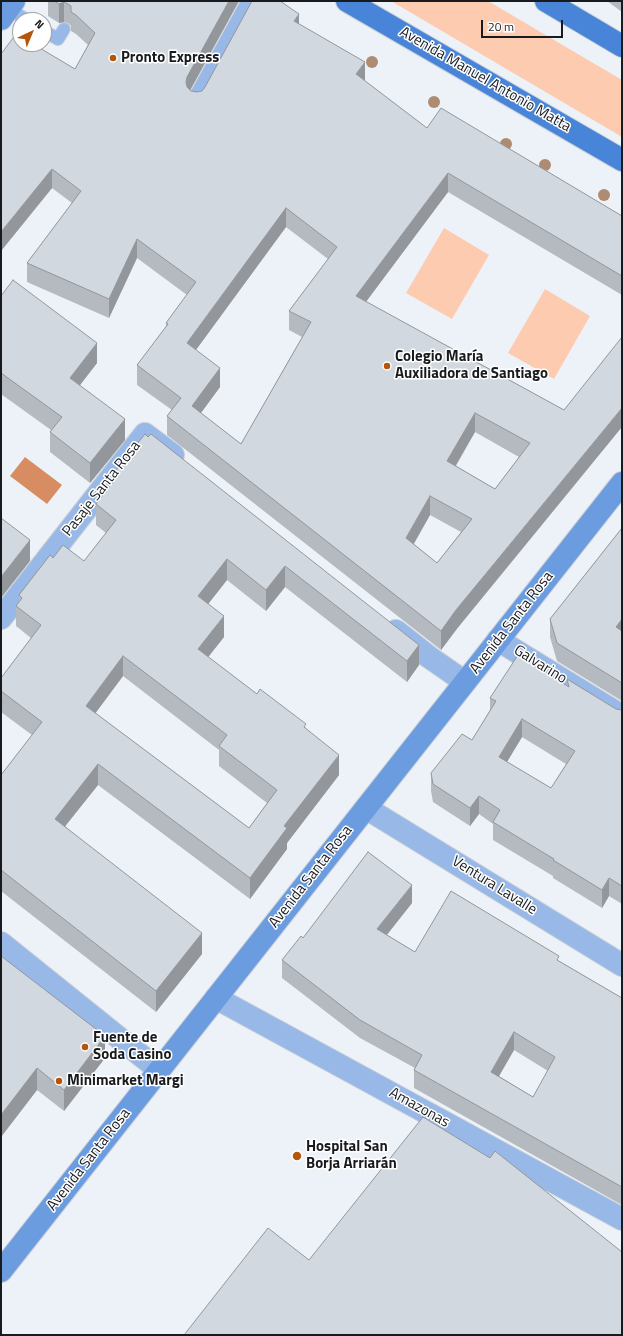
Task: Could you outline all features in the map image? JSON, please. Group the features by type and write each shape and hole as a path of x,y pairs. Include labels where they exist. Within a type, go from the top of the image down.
{"main road":[{"name":"Avenida Manuel Antonio Matta","path":"347,1 622,160"},
{"path":"546,1 622,46"},
{"name":"Avenida Santa Rosa","path":"1,1271 622,483"}],"street":[{"path":"196,101 251,1"},
{"name":"Pasaje Santa Rosa","path":"1,618 145,434 188,468"},
{"path":"380,618 429,657 465,682"},
{"name":"Galvarino","path":"498,640 622,716"},
{"name":"Ventura Lavalle","path":"366,808 622,965"},
{"path":"1,943 159,1070"},
{"name":"Amazonas","path":"216,998 622,1219"}],"lane":[{"path":"52,35 58,39 64,29"}],"shaded area":[{"path":"391,1 488,1 622,80 622,137"},
{"path":"444,228 489,255 452,319 406,293"},
{"path":"545,289 590,316 554,379 508,353"},
{"path":"25,457 62,485 47,504 10,476"}],"building":[{"path":"54,1 229,1 187,77 187,87 191,91 197,92 202,91 205,87 252,1 280,1 299,14 294,21 365,62 356,74 427,128 441,108 622,216 622,276 448,173 356,296 564,410 622,337 622,408 456,610 441,631 167,416 181,398 137,365 168,324 166,323 196,282 137,239 109,299 27,263 81,191 52,169 1,232 1,54 12,39 12,52 46,52 75,69 95,33 71,12 71,6 64,2 59,4","holes":["286,208 337,247 289,311 311,322 241,444 192,406 220,368 187,343","475,413 530,443 495,489 447,461","430,496 472,519 437,563 406,538"]},
{"path":"13,280 97,343 70,378 125,419 90,463 50,432 62,417 1,373 1,296"},
{"path":"145,434 148,437 151,434 419,645 407,661 285,566 266,590 227,559 198,596 224,616 198,649 257,694 260,689 306,724 304,727 339,755 284,826 287,828 250,878 98,764 55,819 202,933 156,991 1,870 1,775 42,722 1,691 1,678 41,625 16,606 22,598 19,595 50,555 53,558 63,545 84,561 116,520 96,504 114,481 110,478","holes":["123,656 227,735 219,746 277,790 249,828 86,706"]},
{"path":"1,518 30,540 1,577"},
{"path":"622,528 622,619 616,627 622,631 622,683 557,643 550,619"},
{"path":"518,655 569,687 567,679 616,709 622,710 622,886 609,878 602,890 493,822 500,810 479,796 470,808 433,784 431,773 462,734 472,740 496,701 490,698","holes":["522,719 575,751 551,788 499,757"]},
{"path":"368,852 412,885 377,929 415,952 451,891 559,956 557,960 622,998 622,1187 414,1070 422,1055 360,1020 282,960 301,936 303,938","holes":["514,1032 555,1057 533,1097 491,1072"]},
{"path":"1,956 105,1036 64,1090 37,1068 1,1115"},
{"path":"423,1117 490,1158 495,1151 622,1252 622,1335 184,1335 268,1228 309,1260"}],"place":[{"name":"Pronto Express","path":"113,58"},
{"name":"Colegio María Auxiliadora de Santiago","path":"387,366"},
{"name":"Fuente de Soda Casino","path":"85,1047"},
{"name":"Minimarket Margi","path":"59,1081"},
{"name":"Hospital San Borja Arriarán","path":"297,1156"}]}
